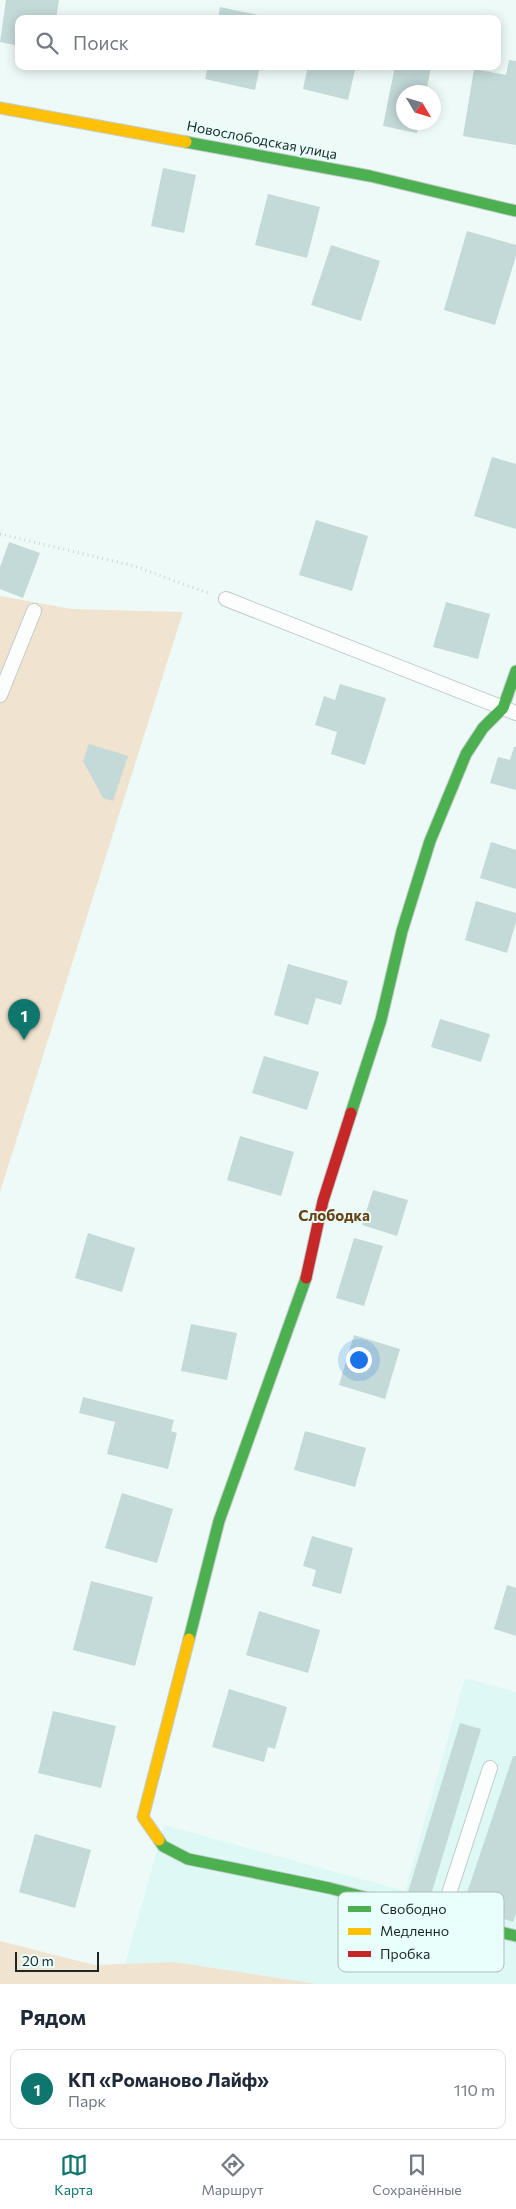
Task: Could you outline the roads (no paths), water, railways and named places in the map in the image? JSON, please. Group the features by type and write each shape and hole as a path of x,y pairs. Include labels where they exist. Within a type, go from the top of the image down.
{"street":[{"name":"Новослободская улица","path":"0,108 370,176 516,211"},
{"path":"345,1892 188,1859 163,1846 143,1817 219,1520 303,1290 323,1201 381,1020 402,931 430,841 466,754 483,728 509,710 516,671"}],"lane":[{"path":"226,599 509,710"},
{"path":"0,695 34,611"},
{"path":"450,1892 490,1768"}],"place":[{"name":"КП «Романово Лайф»","path":"24,1040"}],"district":[{"name":"Слободка","path":"334,1216"}]}
